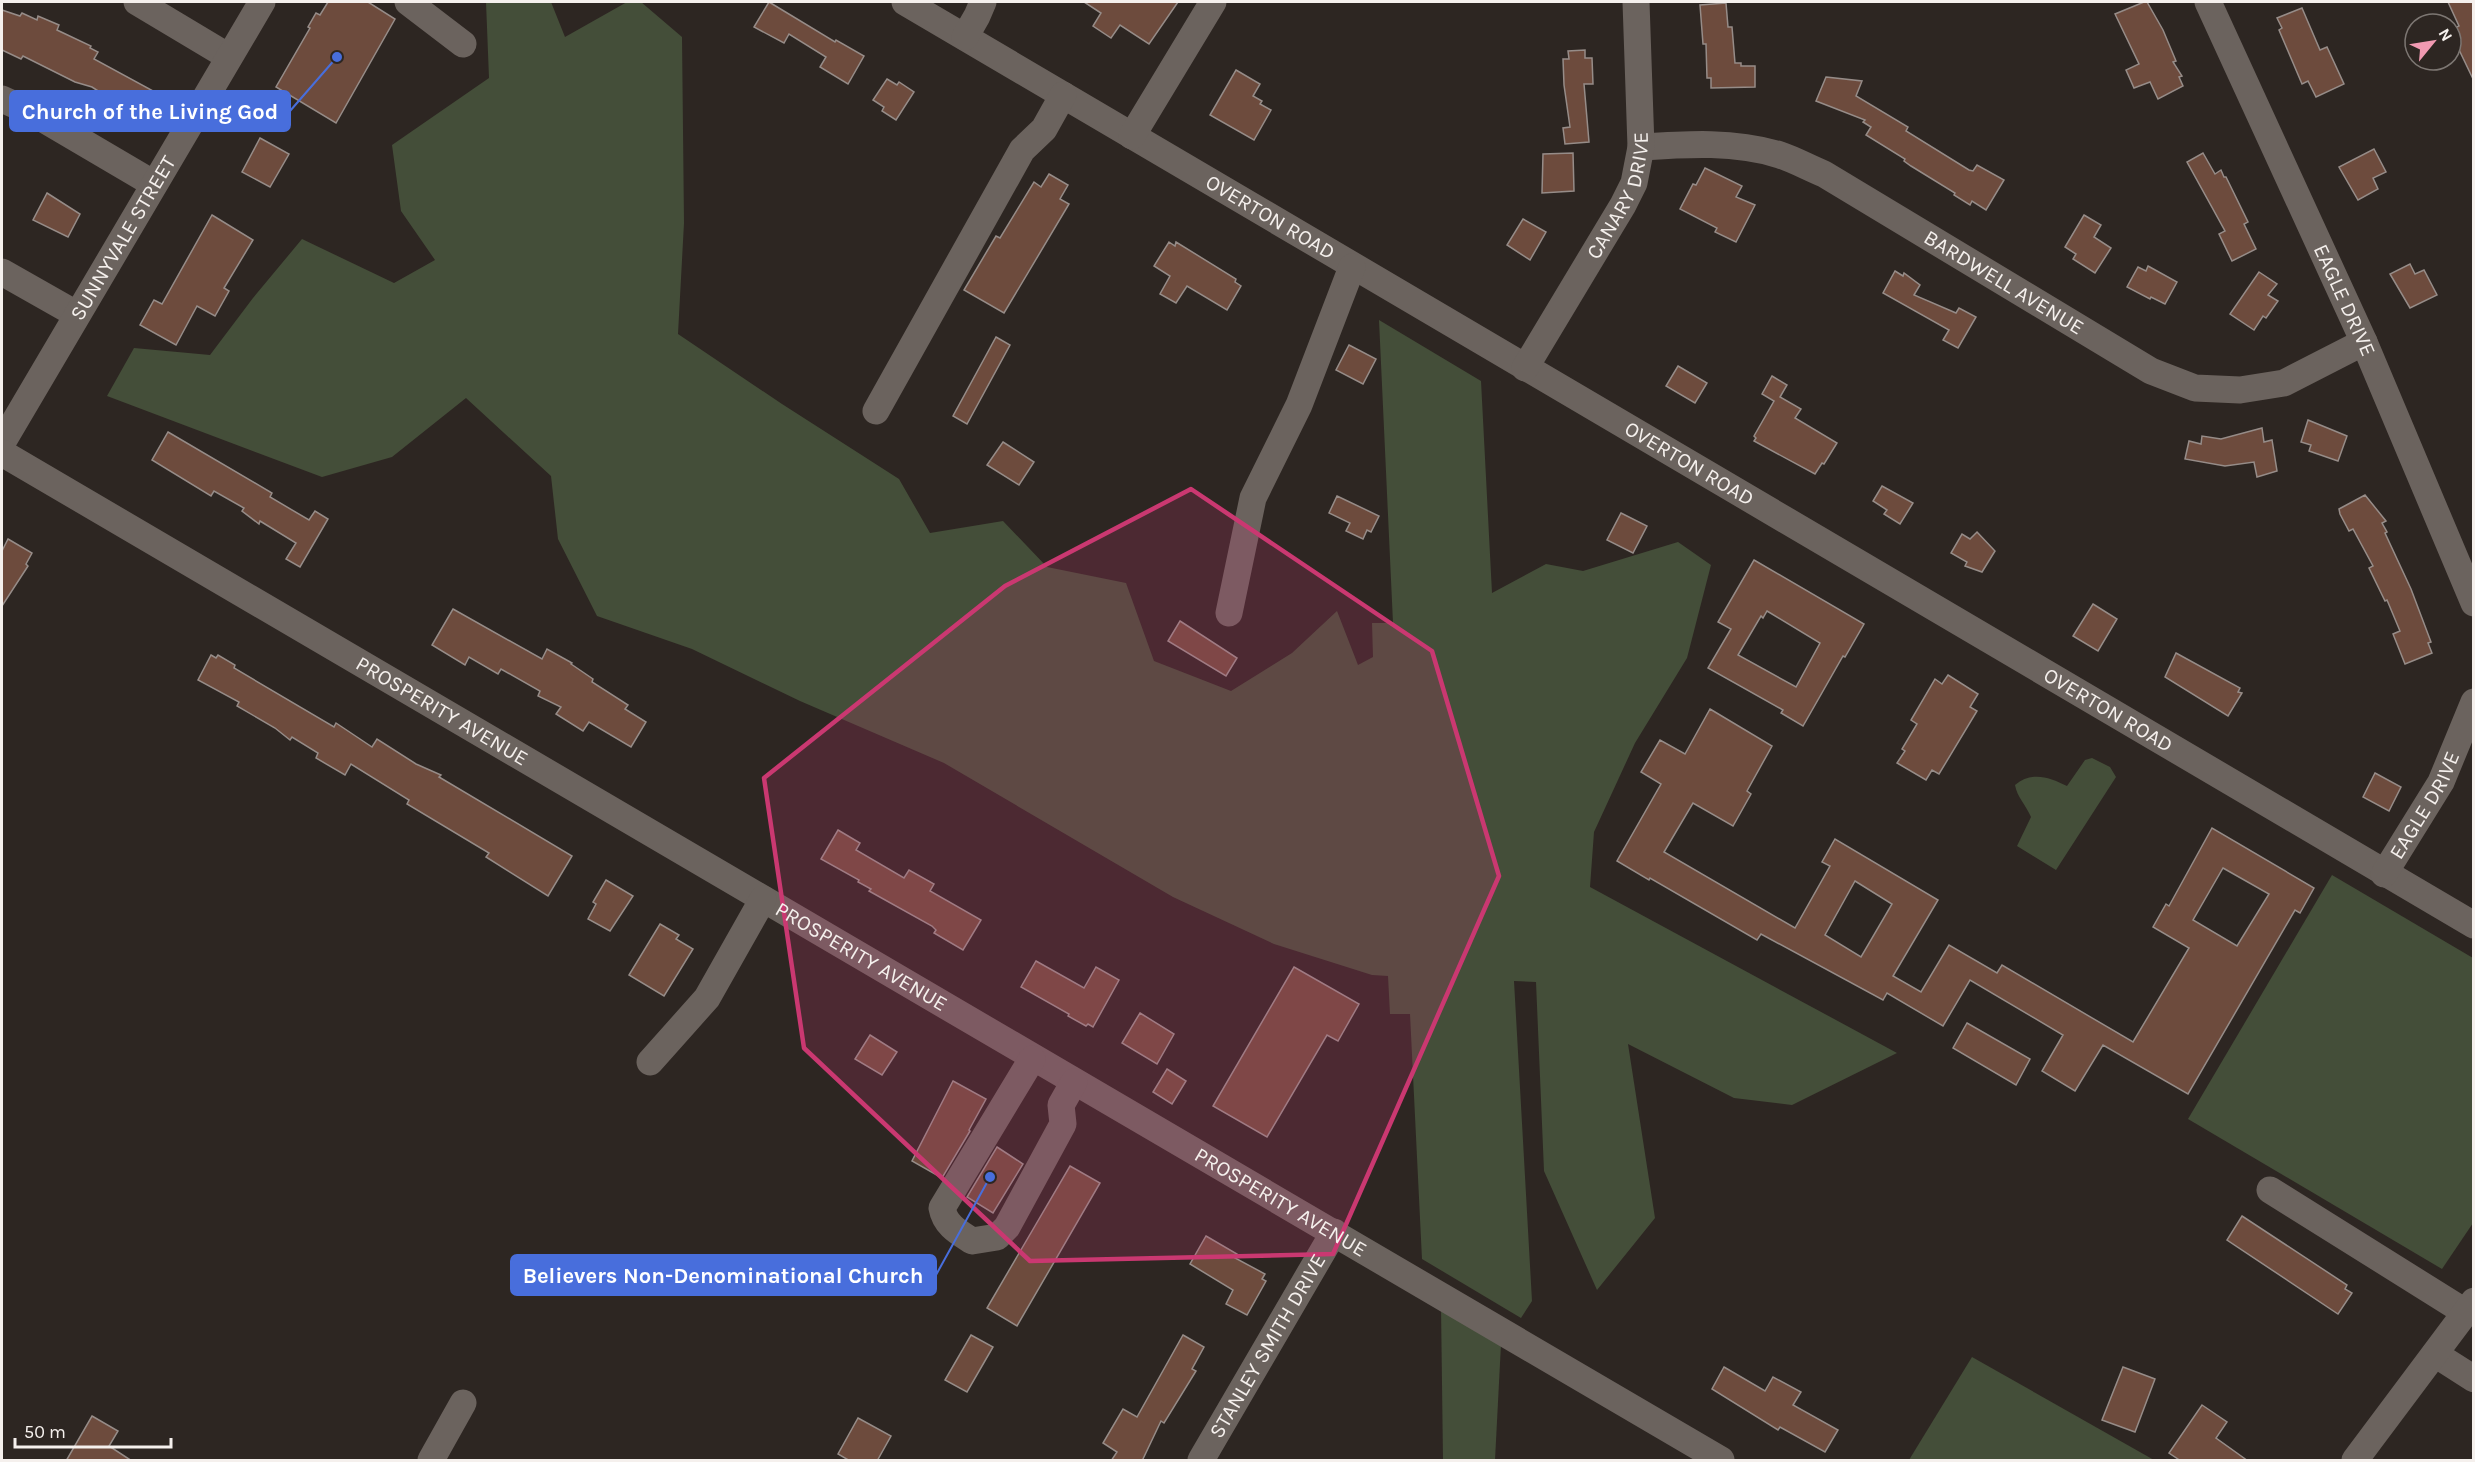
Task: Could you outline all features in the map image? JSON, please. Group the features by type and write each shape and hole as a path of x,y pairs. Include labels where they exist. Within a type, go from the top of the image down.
{"street":[{"path":"137,2 229,57"},
{"name":"SUNNYVALE STREET","path":"2,443 262,2"},
{"path":"408,2 463,44"},
{"name":"OVERTON ROAD","path":"905,2 1352,267 1928,602 2474,926"},
{"path":"964,37 983,2"},
{"path":"1132,136 1213,2"},
{"name":"CANARY DRIVE","path":"1525,368 1634,183 1641,147 1636,2"},
{"name":"EAGLE DRIVE","path":"2208,2 2364,342 2474,603"},
{"path":"876,411 1022,150 1044,129 1063,95"},
{"path":"2,99 34,114 154,184"},
{"name":"BARDWELL AVENUE","path":"1641,147 1703,143 1740,147 1780,155 1824,174 2151,371 2195,388 2240,390 2284,383 2364,342"},
{"path":"1229,613 1253,498 1299,405 1352,267"},
{"path":"2,272 76,314"},
{"name":"PROSPERITY AVENUE","path":"2,453 1721,1461"},
{"name":"EAGLE DRIVE","path":"2384,874 2441,782 2474,702"},
{"path":"650,1062 706,998 763,899"},
{"path":"1032,1059 942,1208 944,1217 952,1228 972,1241 997,1237 1007,1227 1063,1124 1062,1105 1074,1082"},
{"path":"2270,1190 2469,1306 2355,1461"},
{"name":"STANLEY SMITH DRIVE","path":"1201,1461 1334,1232"},
{"path":"2435,1354 2474,1379"},
{"path":"431,1461 463,1403"}],"highlighted area":[{"path":"1191,489 1432,651 1499,876 1333,1254 1030,1261 804,1048 764,778 1005,586"}],"green space":[{"path":"486,2 551,2 565,37 627,2 641,2 682,37 684,223 678,334 899,479 930,533 1003,521 1047,567 1126,583 1154,661 1231,691 1292,653 1337,611 1358,665 1373,657 1372,623 1393,623 1379,320 1481,381 1492,593 1546,564 1583,571 1678,542 1711,565 1687,658 1635,743 1594,832 1590,887 1897,1053 1792,1105 1734,1098 1628,1044 1655,1218 1597,1290 1544,1171 1536,982 1514,981 1532,1301 1521,1318 1422,1259 1410,1014 1390,1014 1388,976 1372,975 1274,944 1173,897 944,763 800,701 692,649 597,616 558,539 551,476 466,398 392,457 322,477 107,396 134,348 210,355 302,239 394,283 435,260 401,211 392,145 489,78"},
{"path":"2092,758 2110,767 2116,777 2056,870 2017,846 2031,817 2015,785 2028,778 2041,777 2067,786 2085,760"},
{"path":"2332,875 2473,958 2473,1223 2442,1269 2188,1119"},
{"path":"1441,1307 1501,1344 1495,1460 1443,1460"},
{"path":"1972,1357 2154,1460 1909,1460"}],"building":[{"path":"328,2 368,2 395,19 336,123 276,87 310,28 308,27 316,13 320,15"},
{"path":"769,2 835,42 836,40 864,56 848,84 820,67 826,57 789,34 784,43 754,27"},
{"path":"1084,2 1178,2 1149,44 1120,25 1111,38 1093,26 1101,13"},
{"path":"2147,2 2163,30 2176,61 2173,62 2182,76 2179,77 2183,86 2158,99 2150,82 2134,88 2126,70 2139,64 2115,14"},
{"path":"2448,2 2474,2 2474,81 2463,58 2463,12 2453,12"},
{"path":"1726,3 1728,27 1732,27 1735,63 1741,63 1741,66 1755,66 1755,87 1711,88 1711,78 1707,78 1706,44 1703,44 1700,5"},
{"path":"2302,8 2320,50 2327,47 2344,84 2316,97 2308,81 2302,84 2279,30 2282,28 2277,18"},
{"path":"2,10 20,16 22,13 37,20 38,16 59,25 57,30 91,46 90,48 98,52 94,59 155,92 140,118 92,87 75,82 23,56 21,59 2,50"},
{"path":"1585,50 1585,58 1592,58 1593,84 1584,84 1589,142 1565,144 1563,128 1570,127 1563,59 1569,59 1568,51"},
{"path":"1236,70 1260,84 1253,96 1262,101 1260,104 1271,110 1254,140 1210,115"},
{"path":"1826,77 1862,81 1856,96 1908,127 1906,131 1969,170 1973,171 1977,165 2004,180 1986,210 1972,201 1970,205 1954,195 1955,193 1866,135 1871,127 1863,122 1865,120 1816,101"},
{"path":"887,79 897,85 899,82 914,92 896,120 882,111 884,107 873,100"},
{"path":"260,138 289,154 270,187 242,172"},
{"path":"2374,149 2386,172 2373,178 2378,189 2358,200 2339,167"},
{"path":"1573,153 1574,191 1542,193 1543,154"},
{"path":"2203,153 2215,174 2221,170 2226,177 2248,222 2244,224 2256,249 2232,261 2219,234 2225,231 2187,162"},
{"path":"1705,168 1742,186 1736,197 1755,205 1736,242 1715,232 1717,228 1680,209 1693,184 1696,185"},
{"path":"1049,174 1068,185 1060,199 1069,204 1004,313 964,290 996,236 1000,238 1034,182 1041,187"},
{"path":"47,193 80,214 68,237 33,220"},
{"path":"212,215 253,240 224,288 229,291 215,316 197,306 176,345 140,325 154,300 162,304"},
{"path":"2084,215 2101,225 2094,237 2111,248 2095,273 2073,259 2076,254 2065,247"},
{"path":"1523,219 1546,232 1530,260 1507,245"},
{"path":"1169,242 1175,246 1176,242 1236,279 1235,282 1241,286 1227,310 1187,286 1176,303 1160,294 1170,276 1154,266"},
{"path":"2410,264 2415,274 2424,270 2437,295 2410,308 2390,274"},
{"path":"2148,266 2177,282 2165,304 2127,287 2138,267 2146,271"},
{"path":"1895,271 1903,276 1904,273 1920,285 1914,295 1956,313 1959,308 1976,317 1958,348 1943,340 1949,330 1883,293"},
{"path":"2259,272 2277,284 2268,295 2278,301 2266,318 2263,316 2254,330 2230,314"},
{"path":"996,337 1010,345 967,424 953,416"},
{"path":"1349,345 1376,359 1363,384 1336,370"},
{"path":"1678,366 1707,383 1695,403 1666,386"},
{"path":"1772,376 1787,385 1780,397 1801,409 1795,418 1837,443 1815,474 1754,441 1756,438 1754,436 1774,401 1762,394"},
{"path":"2308,420 2347,436 2338,461 2309,451 2311,445 2301,442"},
{"path":"2262,428 2264,442 2272,440 2277,471 2257,477 2254,462 2225,466 2185,459 2189,441 2201,444 2202,436 2221,439"},
{"path":"168,432 272,493 270,497 309,520 315,511 328,519 300,567 286,559 296,543 260,521 259,524 242,511 244,508 214,491 211,496 152,460"},
{"path":"1003,442 1034,462 1019,485 987,465"},
{"path":"1882,486 1913,503 1900,524 1884,514 1887,510 1873,501"},
{"path":"2365,495 2386,521 2382,523 2387,532 2385,533 2411,589 2431,642 2428,643 2432,653 2405,664 2393,634 2400,631 2387,600 2385,601 2369,568 2373,566 2353,529 2349,531 2340,514 2339,509"},
{"path":"1337,496 1379,516 1371,532 1367,530 1363,539 1346,531 1350,523 1329,513"},
{"path":"1621,513 1647,526 1633,553 1607,540"},
{"path":"1977,532 1995,551 1982,572 1965,566 1967,562 1951,553 1962,534 1970,539"},
{"path":"8,539 32,553 26,564 28,566 2,606 2,551"},
{"path":"1754,560 1864,624 1803,726 1781,713 1783,710 1708,668 1731,629 1718,622","holes":["1767,611 1820,643 1796,687 1738,655 1761,616 1763,618"]},
{"path":"2093,604 2117,619 2098,651 2073,636"},
{"path":"453,609 542,659 547,649 572,663 593,679 592,682 628,705 625,709 646,722 631,747 589,722 583,731 556,714 561,707 538,696 540,691 501,669 498,674 469,657 465,665 432,645"},
{"path":"1180,621 1237,658 1226,676 1168,641"},
{"path":"2176,653 2240,688 2238,692 2242,693 2228,716 2165,677"},
{"path":"211,655 216,658 218,655 235,665 234,668 334,727 336,723 372,747 377,739 416,764 441,775 439,777 572,856 548,896 486,857 489,853 407,804 409,800 351,764 345,775 316,758 318,753 292,737 290,740 275,728 237,706 239,702 198,680"},
{"path":"1948,675 1978,694 1970,707 1977,711 1939,774 1932,770 1926,780 1897,763 1905,751 1902,749 1917,724 1911,720 1935,679 1942,684"},
{"path":"1710,709 1772,746 1747,791 1751,794 1733,826 1693,803 1664,852 1795,928 1830,866 1822,862 1835,839 1938,900 1893,976 1921,992 1949,945 1997,973 2002,965 2133,1042 2189,948 2153,927 2166,904 2169,906 2212,828 2314,888 2300,913 2295,910 2188,1094 2103,1045 2075,1091 2042,1071 2063,1035 1970,980 1943,1026 1887,993 1883,1000 1761,934 1757,940 1617,861 1661,784 1641,772 1660,740 1685,754","holes":["2223,868 2269,894 2237,946 2193,920","1855,881 1892,904 1861,957 1825,935"]},
{"path":"2375,773 2401,787 2389,811 2363,797"},
{"path":"838,830 860,843 856,850 904,878 909,870 934,884 930,891 981,920 963,950 934,933 936,930 932,926 869,891 871,889 858,882 859,880 821,859"},
{"path":"606,880 633,896 610,931 588,919 596,904 593,902"},
{"path":"660,924 679,935 676,939 693,949 664,996 629,975"},
{"path":"1036,961 1084,988 1096,967 1119,980 1093,1027 1088,1024 1086,1026 1068,1016 1069,1014 1021,987"},
{"path":"1294,967 1359,1004 1338,1041 1327,1035 1267,1137 1213,1106"},
{"path":"1140,1013 1174,1034 1157,1064 1122,1043"},
{"path":"1967,1023 2030,1059 2016,1085 1953,1048"},
{"path":"870,1035 897,1052 882,1075 855,1059"},
{"path":"1167,1069 1186,1081 1172,1104 1153,1092"},
{"path":"953,1081 986,1099 942,1178 912,1161"},
{"path":"997,1147 1023,1164 993,1213 967,1197"},
{"path":"1070,1166 1100,1183 1017,1326 987,1308"},
{"path":"2242,1216 2347,1285 2345,1289 2352,1293 2338,1314 2227,1240"},
{"path":"1206,1236 1237,1254 1235,1258 1265,1274 1262,1279 1266,1281 1247,1315 1226,1304 1233,1290 1190,1264"},
{"path":"971,1335 993,1347 967,1392 945,1380"},
{"path":"1183,1335 1204,1347 1192,1369 1196,1371 1164,1423 1161,1421 1142,1461 1111,1461 1117,1452 1103,1443 1123,1409 1137,1417"},
{"path":"1724,1367 1765,1391 1773,1377 1801,1392 1793,1405 1838,1430 1825,1452 1780,1427 1778,1430 1712,1389"},
{"path":"2123,1367 2155,1379 2135,1432 2102,1420"},
{"path":"2202,1405 2227,1422 2216,1438 2248,1461 2181,1461 2169,1453"},
{"path":"92,1416 118,1431 109,1446 132,1461 66,1461"},
{"path":"858,1418 891,1436 877,1461 850,1461 838,1454"}],"place":[{"name":"Church of the Living God","path":"337,57"},
{"name":"Believers Non-Denominational Church","path":"990,1177"}]}
